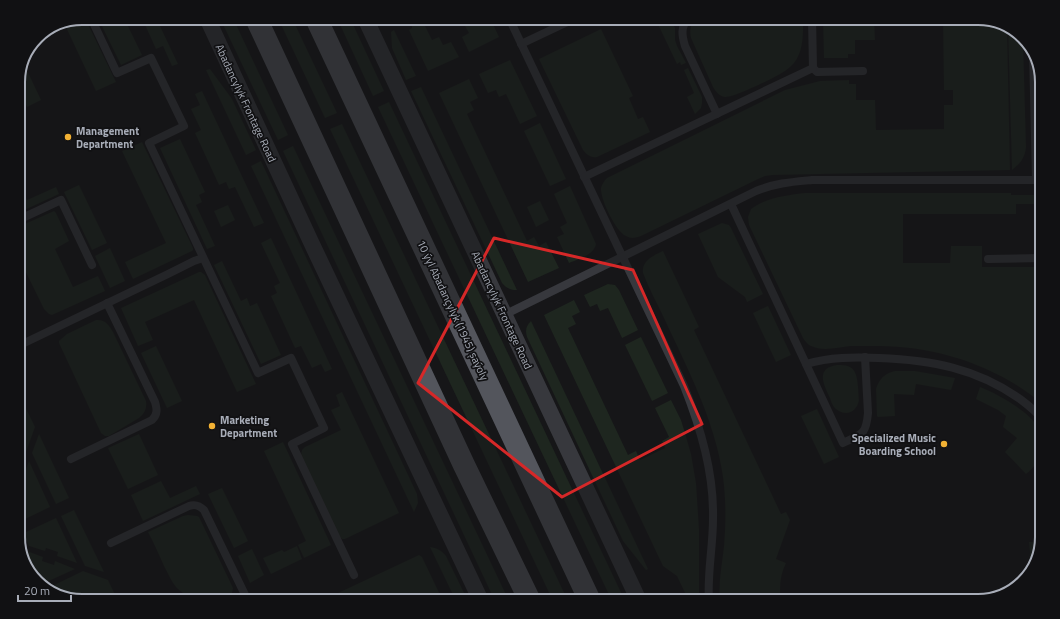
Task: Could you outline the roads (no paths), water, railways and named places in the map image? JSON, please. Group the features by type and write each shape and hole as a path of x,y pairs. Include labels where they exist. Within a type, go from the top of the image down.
{"main road":[{"path":"259,25 457,451 527,594"},
{"name":"10 ýyl Abadançylyk (1945) şaýoly","path":"319,25 587,594"}],"street":[{"name":"Abadancylyk Frontage Road","path":"210,25 478,594"},
{"name":"Abadancylyk Frontage Road","path":"368,25 636,594"}],"lane":[{"path":"94,25 117,73 151,58 184,126 149,143 258,373 291,358 294,364 324,428 292,444 354,575"},
{"path":"512,25 684,386 693,409 707,454 710,476 713,518 708,594"},
{"path":"521,44 561,25"},
{"path":"684,25 682,29 685,46 717,114"},
{"path":"812,25 813,68 817,72 863,71"},
{"path":"584,176 813,68"},
{"path":"1034,71 1035,93"},
{"path":"504,315 770,186 782,183 812,180 1035,180"},
{"path":"25,217 61,200 92,265"},
{"path":"731,204 843,443 861,434 865,430 868,422 865,357"},
{"path":"25,343 203,258"},
{"path":"988,259 1035,258"},
{"path":"71,459 152,420 156,416 157,411 155,402 107,303"},
{"path":"806,364 836,358 865,357 933,363 952,367 993,382 1010,392 1035,411"},
{"path":"111,543 189,506 194,504 200,506 204,510 245,594"}],"place":[{"name":"Management Department","path":"68,137"},
{"name":"Marketing Department","path":"212,426"},
{"name":"Specialized Music Boarding School","path":"944,444"}]}
